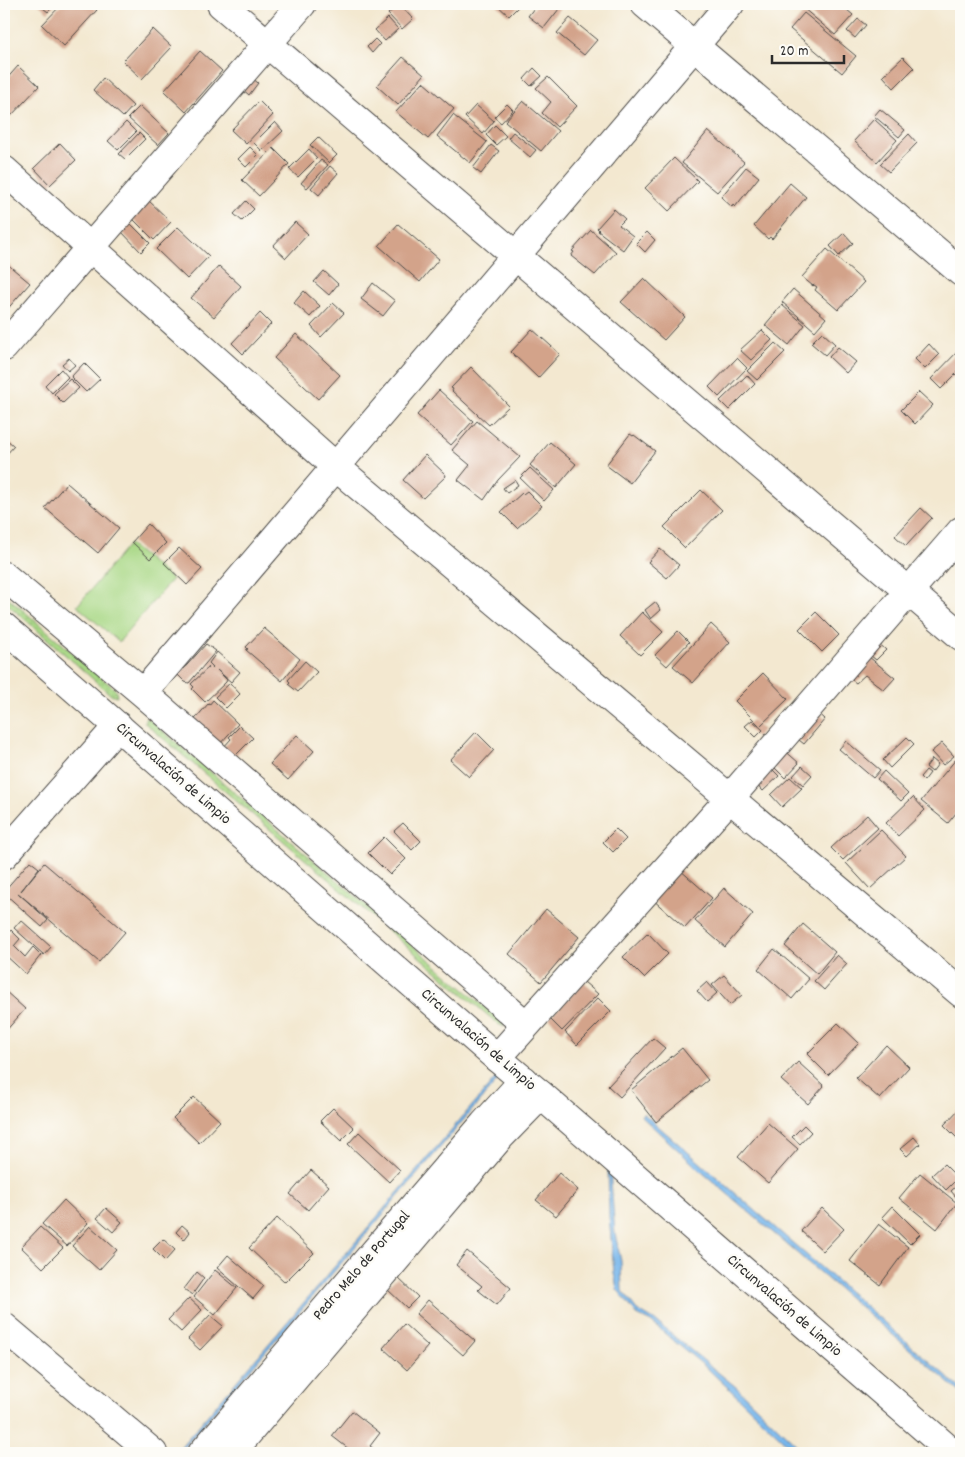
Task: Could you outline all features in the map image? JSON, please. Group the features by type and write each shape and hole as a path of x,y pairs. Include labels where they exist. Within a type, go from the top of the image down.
{"main road":[{"path":"221,4 961,636"},
{"path":"4,347 302,4"},
{"path":"645,4 694,46 957,259"},
{"path":"143,693 730,4"},
{"path":"4,170 336,467 961,993"},
{"path":"497,1058 730,798 961,530"},
{"path":"4,576 143,693 526,1025"},
{"name":"Circunvalación de Limpio","path":"4,627 953,1453"},
{"path":"4,855 118,726"},
{"name":"Pedro Melo de Portugal","path":"202,1453 484,1124 532,1087"},
{"name":"Pedro Melo de Portugal","path":"231,1453 501,1136 532,1087"},
{"path":"4,1327 153,1453"}],"green space":[{"path":"129,544 172,579 119,642 77,606"},
{"path":"4,594 116,690 117,696 111,695 4,601"},
{"path":"145,718 149,719 501,1021 505,1025 504,1027 498,1024 145,723"}],"water":[{"path":"500,1073 503,1074 179,1453 177,1451"},
{"path":"643,1113 961,1389 961,1393 703,1173 641,1116"},
{"path":"608,1167 612,1167 611,1181 615,1234 621,1261 622,1290 637,1310 654,1320 736,1387 805,1453 797,1453 708,1369 651,1322 637,1315 617,1289 609,1216"}],"building":[{"path":"38,4 55,4 48,12"},
{"path":"62,4 89,4 97,10 64,46 42,25"},
{"path":"399,4 413,19 402,29 388,14"},
{"path":"496,4 521,4 509,16"},
{"path":"537,4 563,4 544,28 528,16"},
{"path":"807,4 840,4 853,15 835,35 803,8"},
{"path":"804,13 856,56 842,73 790,29"},
{"path":"388,18 398,29 385,41 375,30"},
{"path":"570,18 597,40 584,55 557,33"},
{"path":"858,19 866,25 855,38 847,31"},
{"path":"153,29 172,47 142,79 123,61"},
{"path":"375,39 380,44 372,53 367,47"},
{"path":"200,51 222,71 186,112 164,91"},
{"path":"403,57 424,75 398,105 377,86"},
{"path":"903,57 914,68 894,88 883,76"},
{"path":"18,66 39,86 11,116 4,109 4,82"},
{"path":"534,68 542,76 531,86 524,79"},
{"path":"251,77 258,83 249,95 241,88"},
{"path":"548,77 577,106 557,127 542,113 551,102 536,88"},
{"path":"103,78 133,106 123,117 93,90"},
{"path":"423,82 454,109 428,139 396,112"},
{"path":"259,101 273,115 246,144 231,130"},
{"path":"523,101 558,131 541,151 505,121"},
{"path":"507,104 513,110 501,123 494,117"},
{"path":"476,105 494,121 483,134 465,117"},
{"path":"140,106 169,133 158,145 128,118"},
{"path":"880,109 905,130 899,137 874,116"},
{"path":"453,115 487,142 470,163 437,136"},
{"path":"874,119 897,140 877,162 854,141"},
{"path":"126,122 136,132 118,150 108,141"},
{"path":"275,122 283,131 262,151 254,143"},
{"path":"495,125 506,136 496,145 486,135"},
{"path":"708,131 744,162 717,192 682,163"},
{"path":"513,132 536,150 530,157 508,138"},
{"path":"139,133 145,139 125,159 119,154"},
{"path":"909,134 917,143 889,172 880,164"},
{"path":"318,137 337,155 329,163 310,145"},
{"path":"60,143 76,160 50,185 34,168"},
{"path":"491,145 499,151 481,174 473,168"},
{"path":"250,147 258,155 246,167 238,159"},
{"path":"273,148 289,164 259,196 242,180"},
{"path":"309,149 317,158 298,177 289,169"},
{"path":"674,158 698,181 669,211 645,188"},
{"path":"321,160 328,165 307,188 301,183"},
{"path":"330,166 338,173 319,195 311,188"},
{"path":"746,167 759,177 735,207 733,205 732,207 721,197"},
{"path":"790,183 806,197 772,239 770,237 768,239 754,226"},
{"path":"147,199 171,222 154,240 130,216"},
{"path":"246,201 254,209 242,221 234,214"},
{"path":"614,209 625,219 619,225 633,236 623,250 598,231 597,228"},
{"path":"129,222 150,243 141,252 120,230"},
{"path":"295,222 308,234 286,258 273,246"},
{"path":"398,224 439,259 420,282 379,246"},
{"path":"178,227 209,256 187,279 156,249"},
{"path":"591,230 616,252 595,275 571,256 574,252 572,251"},
{"path":"647,232 655,240 645,252 636,243"},
{"path":"844,233 853,243 839,256 830,246"},
{"path":"827,249 864,282 838,310 815,290 817,287 802,277"},
{"path":"6,263 30,283 4,313 4,265"},
{"path":"219,266 241,286 214,317 191,298"},
{"path":"324,271 338,284 329,295 314,282"},
{"path":"644,278 685,317 664,340 621,302"},
{"path":"373,283 395,301 383,316 361,299"},
{"path":"793,289 826,318 815,331 782,302"},
{"path":"304,291 320,306 310,317 294,303"},
{"path":"333,303 344,313 321,337 311,326"},
{"path":"782,305 805,325 789,345 765,325"},
{"path":"260,313 271,324 243,354 232,343"},
{"path":"532,329 560,354 538,378 511,352"},
{"path":"762,330 772,340 751,360 740,350"},
{"path":"822,332 835,344 825,355 811,343"},
{"path":"296,334 340,375 318,399 274,358"},
{"path":"775,343 785,352 757,380 747,371"},
{"path":"929,344 939,355 925,369 915,359"},
{"path":"838,347 856,362 846,373 829,357"},
{"path":"960,349 961,369 941,389 931,379"},
{"path":"69,358 75,365 68,371 62,364"},
{"path":"737,358 747,368 719,397 709,387"},
{"path":"84,363 100,379 86,392 71,377"},
{"path":"471,367 509,406 489,425 451,388"},
{"path":"61,369 68,377 52,393 45,385"},
{"path":"747,375 755,384 729,410 720,401"},
{"path":"70,379 79,388 63,403 54,394"},
{"path":"439,390 473,421 451,445 417,415"},
{"path":"919,392 933,405 915,424 901,410"},
{"path":"477,421 520,457 498,480 484,500 458,480 470,465 452,450"},
{"path":"630,434 655,451 630,483 606,465"},
{"path":"4,437 14,446 4,457"},
{"path":"550,442 576,464 556,488 530,465"},
{"path":"425,455 446,476 423,498 403,480"},
{"path":"530,468 554,490 544,501 520,478"},
{"path":"515,480 518,485 507,493 503,488"},
{"path":"67,483 119,528 98,553 45,508"},
{"path":"701,490 722,510 685,548 664,527"},
{"path":"527,491 542,506 517,528 501,512 522,493"},
{"path":"921,508 932,518 906,546 895,536"},
{"path":"148,524 166,543 150,559 132,542"},
{"path":"179,548 202,569 187,585 164,563"},
{"path":"660,549 679,565 667,578 648,562"},
{"path":"655,602 661,610 651,619 645,610"},
{"path":"642,612 663,632 640,655 620,636"},
{"path":"816,612 839,635 822,652 799,629"},
{"path":"711,624 730,642 693,683 673,666"},
{"path":"264,628 300,659 282,681 246,650 248,649 246,647"},
{"path":"678,631 689,642 667,666 655,655"},
{"path":"874,639 886,650 876,660 864,650"},
{"path":"206,644 216,651 189,683 185,682 178,675"},
{"path":"217,652 240,672 231,682 217,670 227,680 205,702 192,689 194,687 191,684 210,666 213,667 209,663"},
{"path":"864,653 895,678 884,690 865,675 856,683 845,675"},
{"path":"305,661 317,672 298,692 288,684 290,682 288,680"},
{"path":"763,673 788,699 760,726 735,701"},
{"path":"230,683 240,694 226,708 215,697"},
{"path":"213,700 238,724 218,746 190,725"},
{"path":"816,711 825,719 804,744 794,736"},
{"path":"752,720 763,730 756,737 745,726"},
{"path":"240,726 253,738 233,758 222,749 231,739 229,737"},
{"path":"476,732 494,750 469,777 450,760"},
{"path":"297,735 314,751 288,780 270,764"},
{"path":"907,737 914,744 890,768 883,760"},
{"path":"846,741 880,770 873,778 839,749"},
{"path":"942,743 954,756 943,765 931,752"},
{"path":"782,748 799,763 785,778 769,762"},
{"path":"957,758 961,762 961,807 948,823 921,801"},
{"path":"932,759 938,764 932,772 926,767"},
{"path":"768,765 779,776 763,791 753,780"},
{"path":"802,766 812,775 803,785 793,776"},
{"path":"926,770 930,773 924,781 920,777"},
{"path":"884,771 908,794 901,801 877,779"},
{"path":"790,777 802,788 782,807 771,795"},
{"path":"913,797 925,810 898,836 886,823"},
{"path":"867,815 878,828 843,860 831,848"},
{"path":"403,823 421,841 412,850 394,831"},
{"path":"616,829 626,839 613,852 603,842"},
{"path":"881,830 906,856 870,889 846,863"},
{"path":"384,837 406,859 390,875 368,853"},
{"path":"30,861 39,868 21,891 44,863 125,932 99,962 18,893 48,920 42,927 4,893"},
{"path":"679,869 712,898 685,928 652,899"},
{"path":"724,888 753,914 725,947 695,921"},
{"path":"546,909 579,937 541,982 509,954"},
{"path":"21,920 51,947 44,955 14,928"},
{"path":"803,924 835,952 817,974 785,946"},
{"path":"11,930 20,939 14,946 25,957 33,947 41,955 26,974 4,954 4,939"},
{"path":"648,933 668,954 644,978 623,957"},
{"path":"774,949 809,979 792,999 758,969"},
{"path":"837,955 847,964 824,990 814,981"},
{"path":"724,975 742,995 730,1005 712,985"},
{"path":"584,982 598,994 562,1031 549,1018"},
{"path":"707,982 717,993 707,1002 697,991"},
{"path":"4,990 25,1009 4,1033"},
{"path":"598,998 611,1011 577,1045 565,1032"},
{"path":"838,1023 859,1043 828,1075 807,1054"},
{"path":"653,1038 665,1048 620,1097 608,1086"},
{"path":"886,1045 909,1067 880,1099 856,1078"},
{"path":"682,1048 708,1080 656,1122 631,1090"},
{"path":"798,1062 824,1086 808,1104 781,1080"},
{"path":"194,1097 220,1121 199,1143 173,1118"},
{"path":"961,1107 961,1139 960,1141 944,1125"},
{"path":"333,1108 354,1128 341,1141 320,1121"},
{"path":"768,1123 798,1149 768,1183 738,1157"},
{"path":"804,1125 811,1132 800,1144 792,1137"},
{"path":"359,1132 400,1170 389,1182 348,1144"},
{"path":"914,1137 920,1144 907,1156 900,1149"},
{"path":"944,1164 958,1178 946,1190 932,1175"},
{"path":"311,1170 329,1186 308,1210 290,1194"},
{"path":"559,1173 578,1190 556,1216 536,1200"},
{"path":"920,1173 957,1203 937,1229 899,1198"},
{"path":"961,1182 961,1203 951,1191"},
{"path":"64,1200 88,1223 67,1246 42,1224"},
{"path":"892,1206 920,1234 910,1244 882,1217"},
{"path":"106,1208 122,1222 113,1232 97,1218"},
{"path":"822,1208 844,1229 823,1251 801,1231"},
{"path":"277,1218 314,1253 285,1282 249,1248"},
{"path":"879,1224 908,1247 880,1285 850,1261"},
{"path":"182,1225 190,1232 184,1240 176,1232"},
{"path":"90,1226 117,1250 99,1270 72,1246"},
{"path":"40,1227 63,1248 43,1268 21,1247"},
{"path":"163,1239 175,1250 165,1261 153,1249"},
{"path":"467,1251 511,1288 497,1305 478,1290 482,1286 456,1265"},
{"path":"228,1255 264,1286 253,1299 217,1268"},
{"path":"215,1270 237,1288 215,1315 194,1297"},
{"path":"197,1272 204,1278 192,1295 184,1289"},
{"path":"397,1277 418,1297 407,1308 386,1288"},
{"path":"189,1298 202,1310 181,1332 168,1320"},
{"path":"428,1300 475,1341 463,1355 416,1314"},
{"path":"210,1315 223,1326 200,1350 188,1339"},
{"path":"404,1324 428,1346 407,1370 383,1348"},
{"path":"352,1411 380,1433 370,1446 379,1453 354,1453 332,1436"}]}
